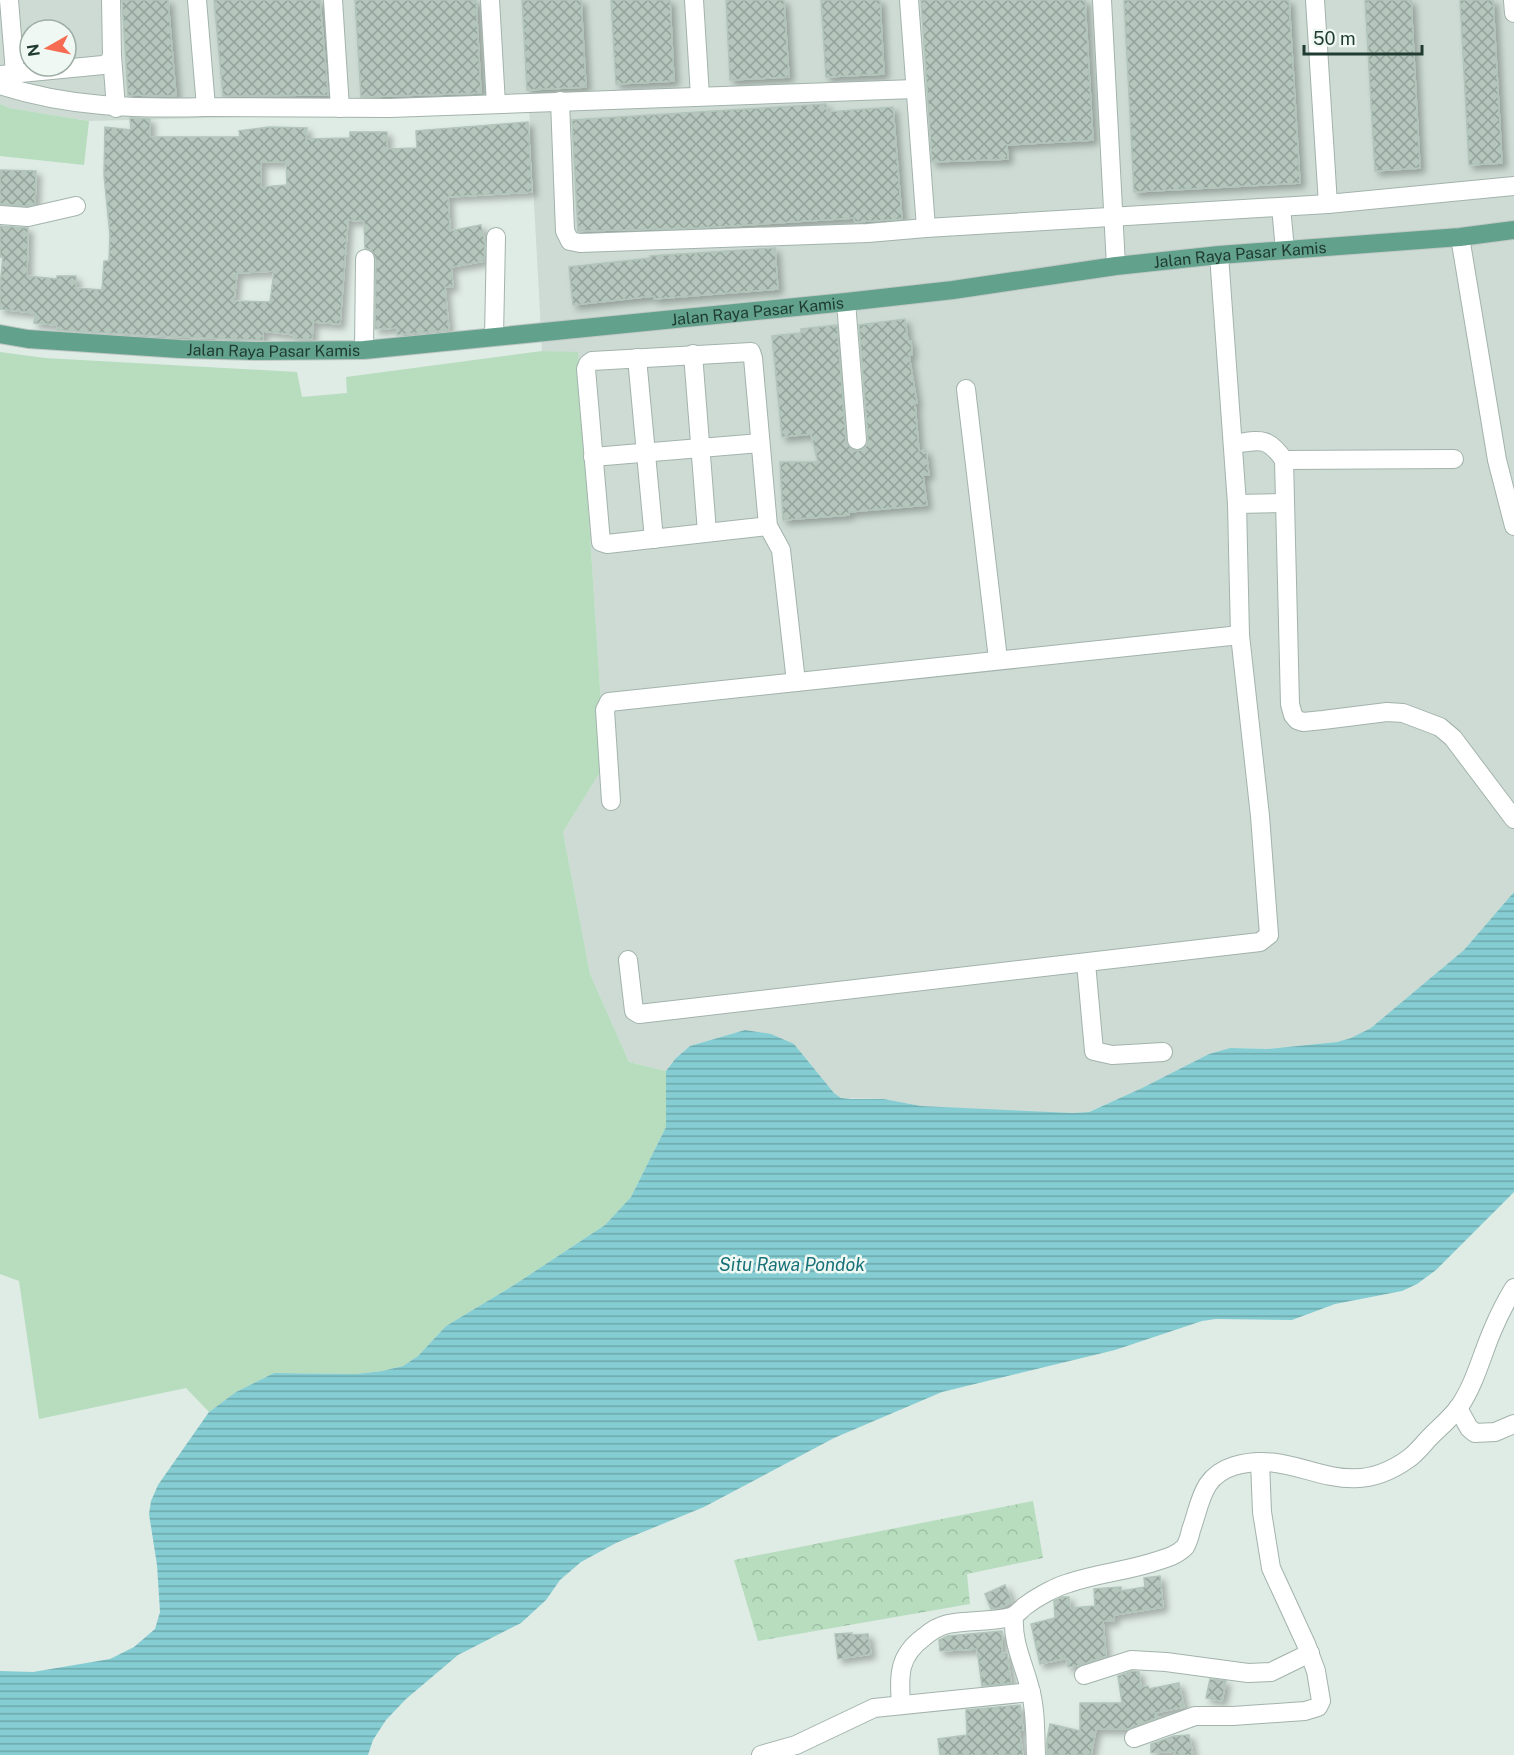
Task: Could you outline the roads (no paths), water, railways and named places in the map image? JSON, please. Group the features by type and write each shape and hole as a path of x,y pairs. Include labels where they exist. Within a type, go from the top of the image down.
{"main road":[{"name":"Jalan Raya Pasar Kamis","path":"0,334 28,339 169,348 258,351 364,350 846,302 1116,266 1219,255 1460,237 1514,230"}],"street":[{"path":"9,0 8,74 103,65 109,62 112,56"},
{"path":"111,0 116,108"},
{"path":"197,0 206,107"},
{"path":"333,0 340,108"},
{"path":"490,0 496,104"},
{"path":"694,0 700,96"},
{"path":"909,0 927,228"},
{"path":"1102,0 1116,266"},
{"path":"1315,0 1328,204"},
{"path":"1513,0 1514,13"},
{"path":"0,85 27,94 116,108 340,108 915,88"},
{"path":"560,101 565,231 570,241 580,243 856,234 1328,204 1514,186"},
{"path":"0,215 28,217 76,206"},
{"path":"1281,207 1285,250"},
{"path":"494,337 496,237"},
{"path":"1460,237 1497,460 1514,526"},
{"path":"628,960 634,1011 639,1014 1260,942 1269,935 1260,816 1240,635 1237,504 1219,255"},
{"path":"364,350 365,259"},
{"path":"846,302 857,440"},
{"path":"768,526 607,544 601,542 592,457 586,369 588,364 592,361 751,352 768,526 781,550 796,682"},
{"path":"693,354 707,532"},
{"path":"637,358 654,539"},
{"path":"966,389 998,659"},
{"path":"1233,444 1262,440 1274,446 1284,460 1290,704 1297,720 1304,722 1387,712 1403,713 1440,727 1453,738 1514,819"},
{"path":"592,457 760,443"},
{"path":"1284,460 1454,459"},
{"path":"1237,504 1285,502"},
{"path":"611,801 605,710 609,702 1240,635"},
{"path":"1086,963 1094,1051 1112,1055 1163,1052"},
{"path":"902,1705 900,1686 902,1665 912,1646 928,1633 947,1624 1014,1616 1025,1606 1068,1583 1174,1555 1186,1545 1199,1501 1208,1482 1234,1466 1260,1462 1351,1480 1375,1476 1395,1468 1410,1458 1458,1408 1470,1387 1494,1326 1514,1288"},
{"path":"1458,1408 1469,1428 1475,1433 1495,1432 1514,1424"},
{"path":"1134,1738 1195,1716 1233,1716 1312,1710 1318,1707 1321,1701 1316,1671 1310,1653 1271,1568 1262,1512 1260,1462"},
{"path":"1014,1616 1013,1630 1031,1692 1036,1755"},
{"path":"1084,1675 1131,1660 1166,1662 1248,1673 1271,1672 1310,1653"},
{"path":"762,1755 820,1734 867,1710 1031,1692"}],"water":[{"name":"Situ Rawa Pondok","path":"1514,892 1514,1192 1436,1270 1417,1284 1402,1291 1335,1304 1292,1320 1216,1319 1202,1321 1115,1350 942,1392 834,1438 704,1507 616,1543 581,1562 560,1580 546,1600 521,1623 458,1655 406,1699 386,1720 373,1740 368,1755 0,1755 0,1671 33,1672 110,1659 134,1647 155,1629 160,1612 157,1565 149,1514 151,1501 158,1485 209,1412 236,1392 274,1373 356,1374 403,1366 418,1356 446,1326 514,1285 605,1225 631,1197 666,1127 666,1071 690,1046 745,1030 771,1034 794,1044 834,1093 841,1098 884,1099 921,1106 1089,1112 1209,1054 1230,1048 1268,1049 1337,1042 1371,1028 1464,950"}]}
